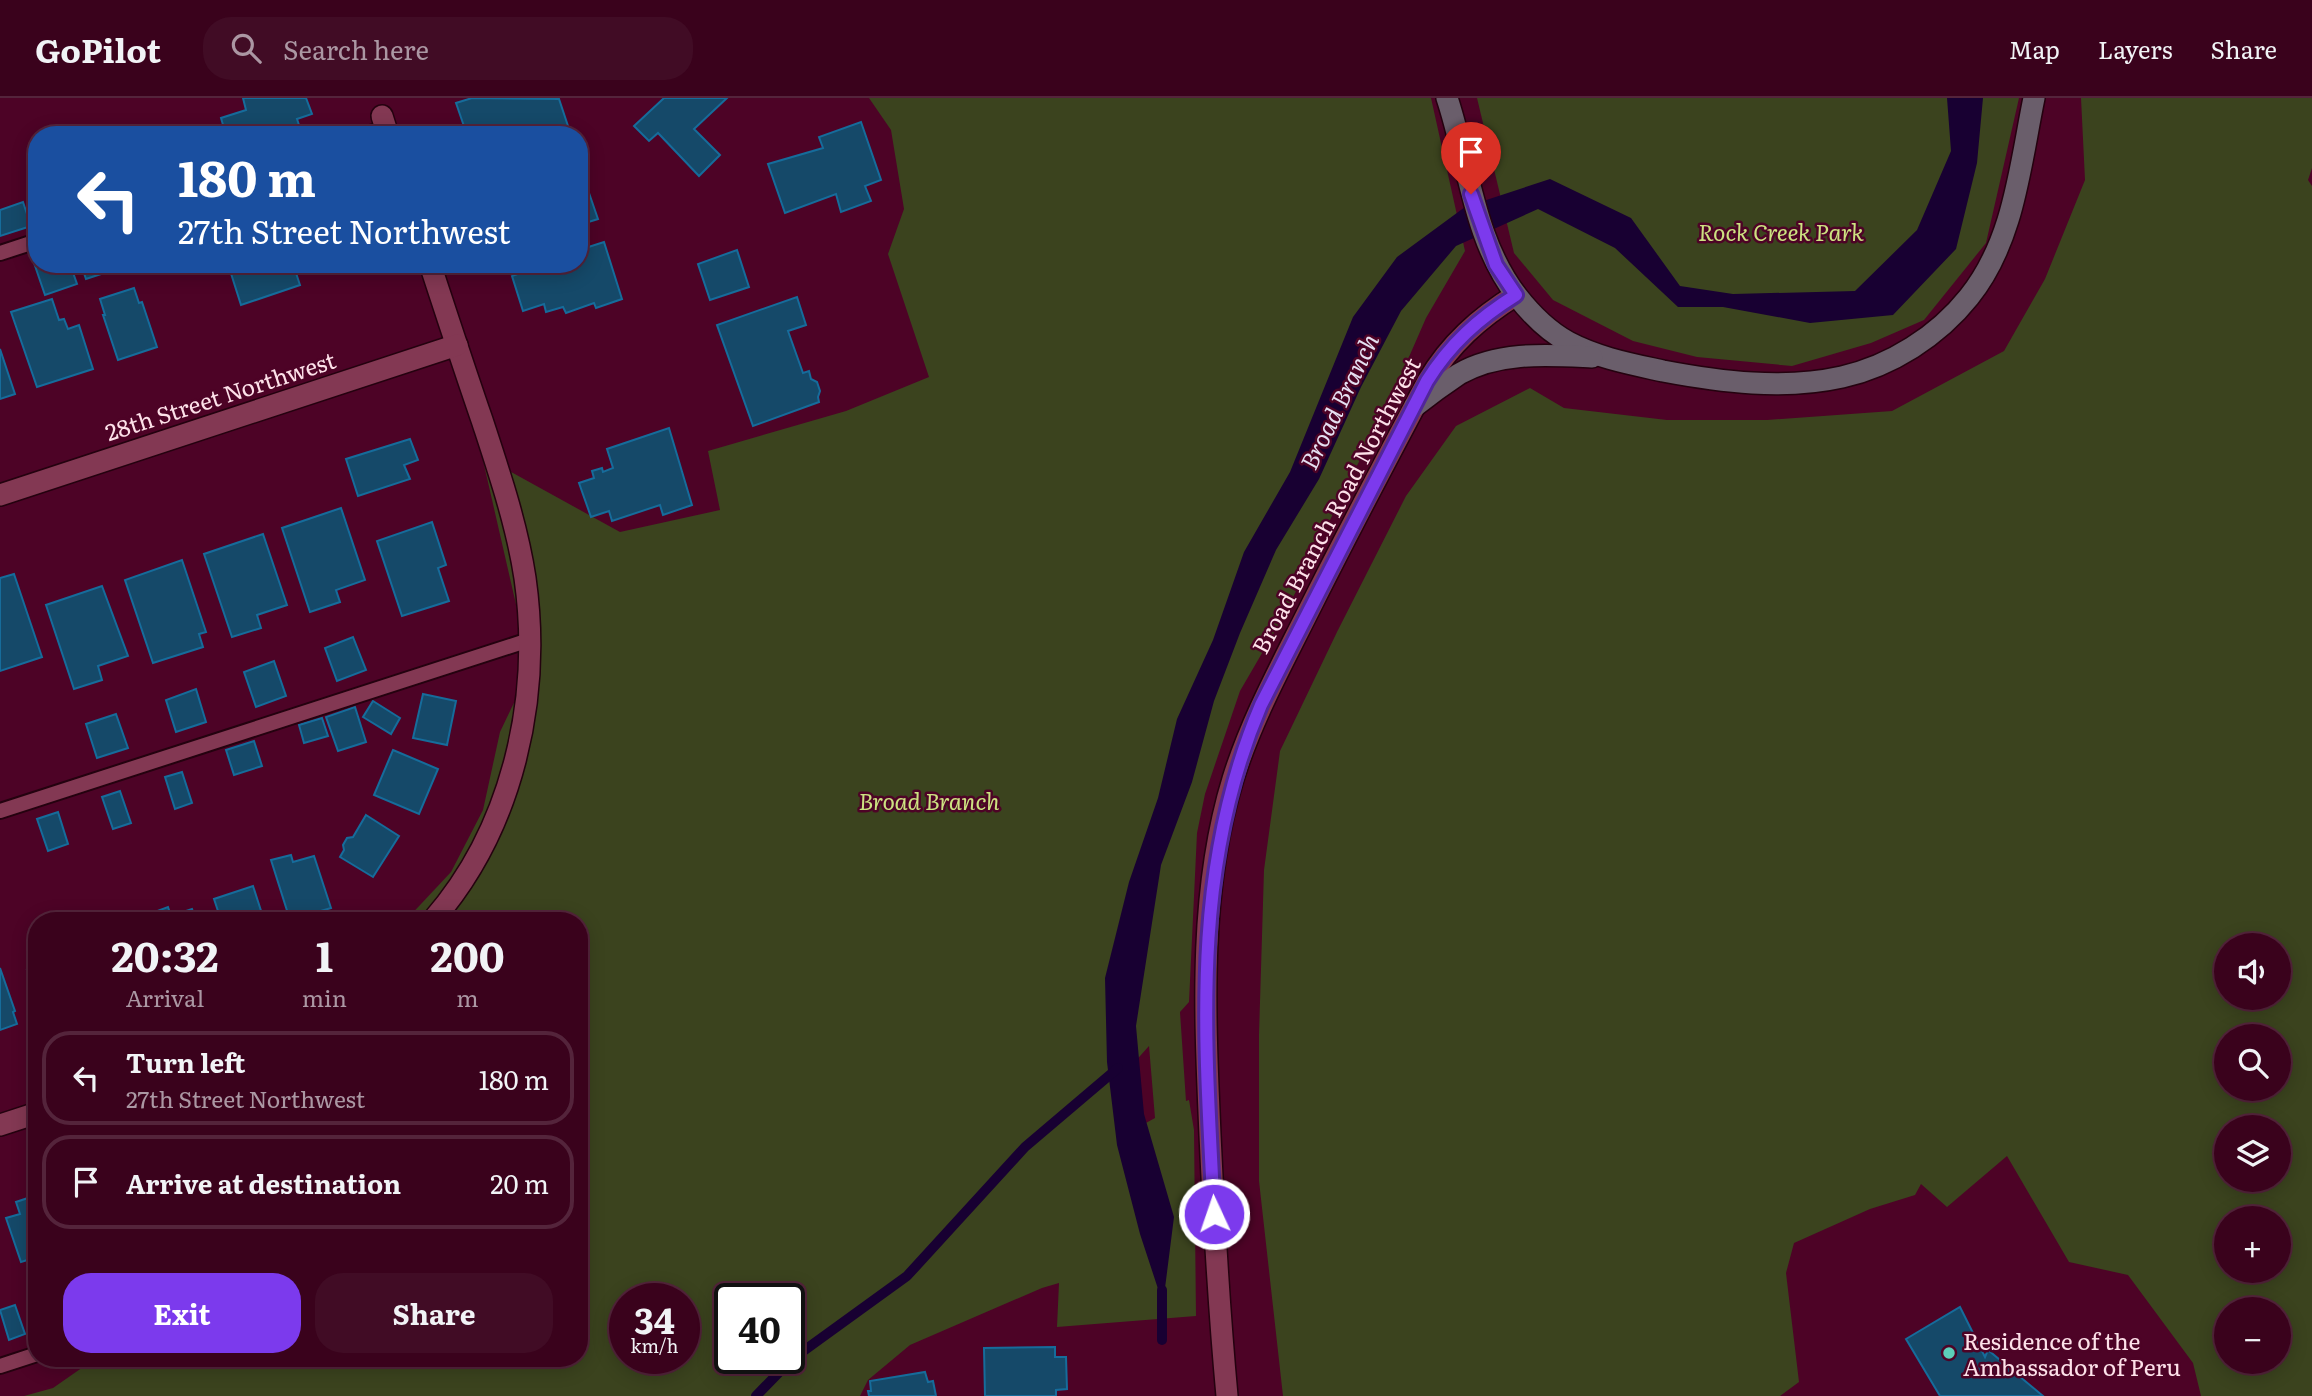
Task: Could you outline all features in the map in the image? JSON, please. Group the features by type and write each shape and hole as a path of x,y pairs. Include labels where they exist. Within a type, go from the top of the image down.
{"main road":[{"path":"1447,98 1471,194 1496,265 1516,295 1536,318 1568,342 1604,357 1642,367 1703,378 1789,383 1843,377 1902,354 1952,317 1969,298 1992,264 2008,225 2034,98"},
{"path":"1415,406 1460,374 1491,362 1538,355 1604,357"}],"street":[{"path":"433,273 503,486 524,576 529,640 528,686 514,767 486,844 455,894 440,912"},
{"name":"Broad Branch Road Northwest","path":"1227,1396 1217,1277 1206,1038 1211,900 1224,814 1242,751 1261,705 1438,364 1479,320 1516,295"},
{"name":"28th Street Northwest","path":"0,495 457,345"},
{"path":"0,1125 28,1116"}],"lane":[{"path":"0,253 28,244"},
{"path":"0,811 529,640"},
{"path":"0,1366 28,1357"}],"green space":[{"name":"Broad Branch","path":"869,98 1431,98 1465,251 1426,318 1388,405 1286,612 1240,691 1205,794 1197,833 1189,1002 1180,1012 1186,1101 1189,1100 1194,1130 1196,1316 1057,1327 1059,1283 910,1345 868,1380 860,1396 24,1396 53,1388 83,1367 588,1367 588,912 414,912 451,872 483,810 500,732 521,688 523,635 482,456 620,532 720,510 708,451 846,411 929,377 888,254 904,209 891,130","holes":["1149,1046 1155,1118 1133,1130 1114,1085"]},
{"name":"Rock Creek Park","path":"1477,98 2019,98 1986,243 1924,320 1871,343 1792,366 1697,357 1633,341 1553,300 1514,253"},
{"path":"2081,98 2312,98 2312,168 2308,180 2312,186 2312,1396 2201,1396 2193,1363 2128,1275 2069,1262 2007,1156 1947,1207 1921,1184 1915,1195 1870,1209 1794,1243 1786,1273 1799,1382 1780,1396 1283,1396 1259,1181 1259,1035 1264,870 1280,751 1406,496 1456,426 1530,388 1564,408 1667,420 1767,420 1892,411 2004,351 2045,279 2085,180"}],"water":[{"path":"1947,98 1983,98 1977,163 1956,249 1893,315 1810,323 1723,307 1678,307 1615,248 1538,209 1456,246 1401,311 1361,387 1319,479 1276,550 1240,633 1214,701 1192,782 1161,865 1136,1026 1144,1114 1174,1217 1163,1304 1140,1234 1117,1145 1107,1062 1105,978 1129,882 1158,798 1177,719 1213,640 1244,552 1290,472 1353,317 1397,257 1465,207 1550,179 1631,218 1680,286 1733,294 1855,291 1917,230 1951,151"}],"building":[{"path":"243,98 306,98 312,114 297,119 299,126 223,126 221,118 246,110"},
{"path":"472,98 559,99 568,126 464,126 456,103"},
{"path":"664,98 727,98 694,129 720,155 699,176 658,133 649,141 634,126"},
{"path":"861,122 881,180 865,186 871,201 841,212 836,194 785,213 768,164 823,148 819,137"},
{"path":"588,190 598,219 588,222"},
{"path":"23,202 28,227 0,236 0,210"},
{"path":"604,242 622,299 596,308 594,303 566,313 563,307 546,312 544,304 523,311 512,276 521,273 588,273 588,247"},
{"path":"737,250 749,287 710,300 698,264"},
{"path":"37,273 73,273 77,284 45,295"},
{"path":"84,273 104,273 86,279"},
{"path":"231,273 296,273 300,285 241,305"},
{"path":"134,288 139,303 142,302 157,347 118,360 100,299"},
{"path":"797,297 806,325 788,331 803,373 809,371 811,379 817,382 819,402 753,426 717,325"},
{"path":"52,299 59,320 64,319 68,329 79,325 93,369 37,387 11,312"},
{"path":"0,349 15,394 0,399"},
{"path":"669,428 692,505 663,515 660,505 612,521 609,511 591,517 579,483 594,478 592,471 602,468 603,472 613,468 607,449"},
{"path":"410,439 418,460 404,465 410,479 358,496 346,459"},
{"path":"341,508 365,580 336,590 340,602 310,612 282,528"},
{"path":"432,522 446,565 438,568 449,601 402,616 377,541"},
{"path":"263,534 287,605 257,615 261,628 232,637 204,554"},
{"path":"182,560 206,632 199,634 203,647 153,663 125,580"},
{"path":"14,574 42,657 0,671 0,578"},
{"path":"102,586 128,656 98,666 102,680 74,689 46,605"},
{"path":"353,637 366,670 337,681 325,648"},
{"path":"274,661 286,696 256,707 244,672"},
{"path":"196,689 206,722 176,732 166,700"},
{"path":"423,694 456,701 447,745 413,738"},
{"path":"373,701 400,718 391,734 363,717"},
{"path":"355,707 366,742 338,751 326,717"},
{"path":"116,714 128,748 97,758 86,724"},
{"path":"322,718 328,736 304,743 299,725"},
{"path":"254,741 262,766 234,775 226,750"},
{"path":"393,750 438,769 419,814 374,795"},
{"path":"182,772 192,803 175,809 165,777"},
{"path":"120,791 131,823 113,829 102,797"},
{"path":"58,812 68,844 48,851 37,819"},
{"path":"366,815 399,836 373,877 340,857 347,838 353,837"},
{"path":"291,855 293,862 314,856 331,908 317,912 287,912 271,860"},
{"path":"253,886 261,912 218,912 214,899"},
{"path":"168,907 170,912 154,912"},
{"path":"0,968 17,1024 0,1030"},
{"path":"28,1198 28,1260 21,1262 6,1218 20,1214 16,1202"},
{"path":"15,1305 25,1334 9,1340 0,1310"},
{"name":"Residence of the Ambassador of Peru","path":"1960,1307 1985,1357 1988,1350 2043,1396 1940,1396 1906,1339"},
{"path":"1055,1347 1055,1357 1066,1357 1067,1389 1056,1390 1056,1396 985,1396 984,1348"},
{"path":"925,1372 928,1382 933,1381 936,1396 869,1396 870,1381"}],"waterway":[{"path":"756,1396 791,1360 907,1276 1025,1147 1118,1068"},
{"name":"Broad Branch","path":"1162,1290 1162,1340"}],"place":[{"name":"Residence of the Ambassador of Peru","path":"1949,1353"}],"route":[{"path":"1214,1214 1206,1038 1208,957 1216,858 1232,782 1242,751 1275,676 1427,381 1463,334 1494,308 1516,295 1496,265 1471,194"}]}
